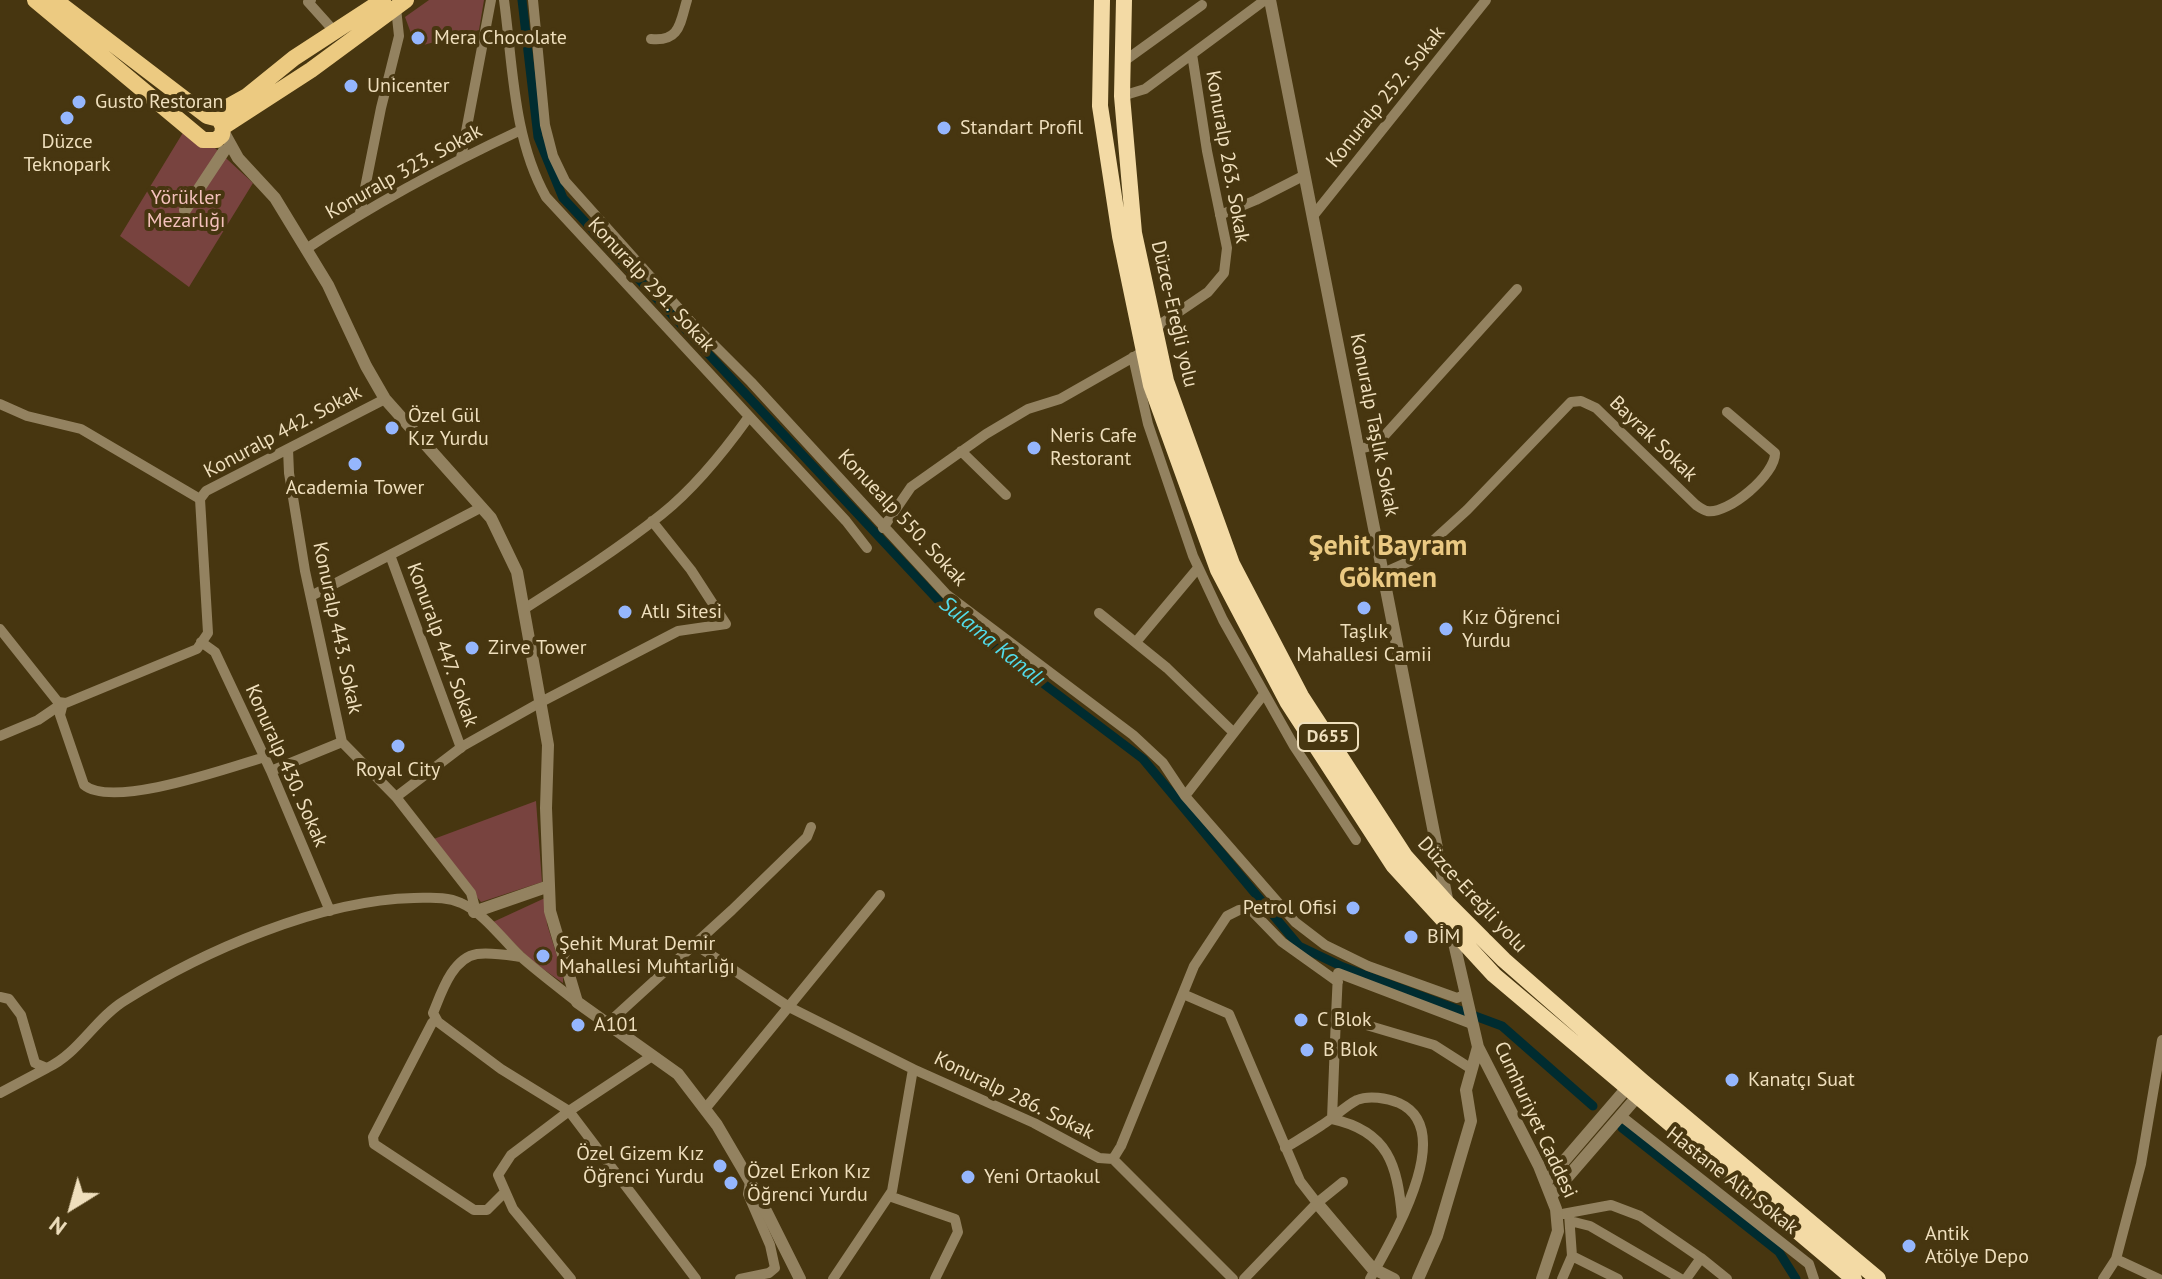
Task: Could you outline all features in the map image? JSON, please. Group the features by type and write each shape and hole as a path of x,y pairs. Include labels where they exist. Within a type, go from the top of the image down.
{"highway":[{"name":"Düzce-Ereğli yolu","path":"1102,0 1100,106 1139,354 1218,570 1288,703 1393,865 1494,975 1854,1279"},
{"name":"Düzce-Ereğli yolu","path":"1124,0 1122,96 1134,233 1166,381 1232,564 1301,696 1405,856 1448,904 1504,960 1642,1081 1878,1279"}],"main road":[{"path":"35,0 203,137 219,138 216,122 60,2"},
{"path":"203,137 200,121 216,122 311,70 395,3"},
{"path":"216,122 294,58 335,32 395,3"}],"street":[{"path":"311,0 308,2 335,32"},
{"path":"461,158 491,0"},
{"name":"Konuralp 291. Sokak","path":"504,0 521,130 534,176 546,197 587,245 846,521 867,548"},
{"name":"Konuealp 550. Sokak","path":"533,0 545,125 553,156 565,181 631,257 751,382 883,528 946,594 1133,735 1163,763 1185,796 1295,922 1325,945 1368,966 1457,998 1467,995"},
{"path":"651,39 671,37 679,25 687,0"},
{"name":"Konuralp 263. Sokak","path":"1122,96 1145,89 1268,0"},
{"name":"Konuralp Taşlık Sokak","path":"1268,0 1448,904"},
{"name":"Konuralp 252. Sokak","path":"1313,216 1486,0"},
{"path":"360,213 399,36 395,3"},
{"path":"1123,62 1202,5"},
{"name":"Konuralp 263. Sokak","path":"1155,328 1208,292 1224,273 1227,248 1192,54"},
{"path":"216,122 238,158 275,198 328,285 385,399 491,518 517,572 548,745 546,808 550,911 577,1002"},
{"name":"Konuralp 323. Sokak","path":"306,249 360,213 461,158 521,130"},
{"path":"203,137 238,158"},
{"path":"185,210 224,151"},
{"path":"1220,215 1305,175"},
{"path":"1359,449 1376,445 1517,289"},
{"path":"883,528 911,487 961,451 1009,419 1060,399 1139,354 1148,424 1198,568 1294,746 1356,840"},
{"name":"Konuralp 442. Sokak","path":"201,642 208,633 200,499 206,491 385,399"},
{"name":"Bayrak Sokak","path":"1383,573 1410,561 1467,510 1571,402 1581,401 1596,408 1696,505 1705,511 1717,511 1765,479 1776,463 1775,453 1727,412"},
{"path":"0,404 27,416 81,429 200,499"},
{"path":"524,609 663,514 727,448 748,418"},
{"name":"Konuralp 443. Sokak","path":"288,449 289,473 311,596 342,742 396,797 471,893 475,911"},
{"path":"961,451 1006,495"},
{"path":"311,596 482,507"},
{"path":"396,797 461,748 541,702 678,631 726,624 691,570 652,521"},
{"name":"Konuralp 447. Sokak","path":"390,555 461,748"},
{"path":"1136,642 1198,568"},
{"path":"1099,613 1167,668 1233,732"},
{"path":"0,629 58,702 63,703"},
{"path":"0,736 38,720 63,703 197,649 201,642"},
{"name":"Konuralp 430. Sokak","path":"201,642 215,652 265,757 330,911"},
{"path":"1185,796 1264,694"},
{"path":"63,703 60,715 84,785 92,792 116,795 153,788 265,757"},
{"path":"271,771 342,742"},
{"path":"606,1025 732,910 807,837 811,827"},
{"path":"475,911 549,886"},
{"path":"705,1109 880,895"},
{"path":"0,1093 61,1062 121,1002 220,949 330,911 395,899 441,898 462,903 475,911 521,957 577,1002 678,1074 705,1109 750,1182 800,1279"},
{"name":"Konuralp 286. Sokak","path":"833,1279 892,1191 913,1069 1034,1123 1099,1158 1113,1159 1194,966 1227,916 1250,909 1282,942 1338,982"},
{"name":"Cumhuriyet Caddesi","path":"1451,929 1478,1047 1565,1216 1542,1279"},
{"path":"693,943 789,1007 913,1069"},
{"path":"521,957 475,954 460,962 444,986 433,1013 436,1019 501,1069 569,1111 696,1279"},
{"path":"1332,1119 1338,973 1472,1024"},
{"path":"1183,994 1229,1014 1300,1181 1373,1274 1394,1279"},
{"path":"0,997 9,999 21,1015 35,1063 47,1068"},
{"path":"1336,1016 1434,1045 1470,1068"},
{"path":"436,1019 373,1137 374,1144 474,1210 487,1210 505,1192"},
{"path":"2103,1279 2116,1259 2141,1164 2162,1040"},
{"path":"1418,1279 1437,1236 1471,1121 1466,1090 1478,1047"},
{"path":"571,1279 513,1209 498,1175 511,1155 569,1111 652,1056"},
{"path":"1546,1182 1642,1081"},
{"path":"1552,1195 1621,1116 1631,1093"},
{"path":"1285,1148 1359,1099 1379,1097 1401,1104 1419,1121 1423,1139 1421,1169 1402,1218 1373,1274"},
{"name":"Hastane Altı Sokak","path":"1621,1116 1809,1264 1814,1279"},
{"path":"1332,1119 1349,1122 1371,1132 1385,1151 1400,1185 1402,1218"},
{"path":"1113,1159 1233,1279"},
{"path":"740,1279 769,1273 775,1268 770,1245 748,1194 750,1182"},
{"path":"1244,1279 1317,1203 1343,1182"},
{"path":"889,1196 955,1219 958,1232 935,1279"},
{"path":"1565,1216 1611,1205 1640,1216 1727,1279"},
{"path":"1562,1279 1572,1256 1565,1216"},
{"path":"1565,1216 1590,1226 1683,1279 1701,1258"},
{"path":"1572,1256 1618,1279"},
{"path":"2116,1259 2159,1279"}],"green space":[{"path":"429,0 484,0 479,30 416,47 405,17"},
{"name":"Yörükler Mezarlığı","path":"184,131 203,137 253,183 189,287 120,236"},
{"path":"536,801 542,882 481,902 431,840"},
{"path":"545,898 547,924 563,983 533,962 493,922"}],"waterway":[{"name":"Sulama Kanalı","path":"522,0 538,137 563,198 950,613 1143,759 1299,946 1343,967 1502,1026 1593,1106"},
{"path":"1622,1128 1779,1252 1796,1279"}],"place":[{"name":"Mera Chocolate","path":"418,38"},
{"name":"Unicenter","path":"351,86"},
{"name":"Gusto Restoran","path":"79,102"},
{"name":"Düzce Teknopark","path":"67,118"},
{"name":"Standart Profil","path":"944,128"},
{"name":"Özel Gül Kız Yurdu","path":"392,428"},
{"name":"Neris Cafe Restorant","path":"1034,448"},
{"name":"Academia Tower","path":"355,464"},
{"name":"Taşlık Mahallesi Camii","path":"1364,608"},
{"name":"Atlı Sitesi","path":"625,612"},
{"name":"Kız Öğrenci Yurdu","path":"1446,629"},
{"name":"Zirve Tower","path":"472,648"},
{"name":"Royal City","path":"398,746"},
{"name":"Petrol Ofisi","path":"1353,908"},
{"name":"BİM","path":"1411,937"},
{"name":"Şehit Murat Demir Mahallesi Muhtarlığı","path":"543,956"},
{"name":"C Blok","path":"1301,1020"},
{"name":"A101","path":"578,1025"},
{"name":"B Blok","path":"1307,1050"},
{"name":"Kanatçı Suat","path":"1732,1080"},
{"name":"Özel Gizem Kız Öğrenci Yurdu","path":"720,1166"},
{"name":"Yeni Ortaokul","path":"968,1177"},
{"name":"Özel Erkon Kız Öğrenci Yurdu","path":"731,1183"},
{"name":"Antik Atölye Depo","path":"1909,1246"}],"district":[{"name":"Şehit Bayram Gökmen","path":"1388,563"}]}
